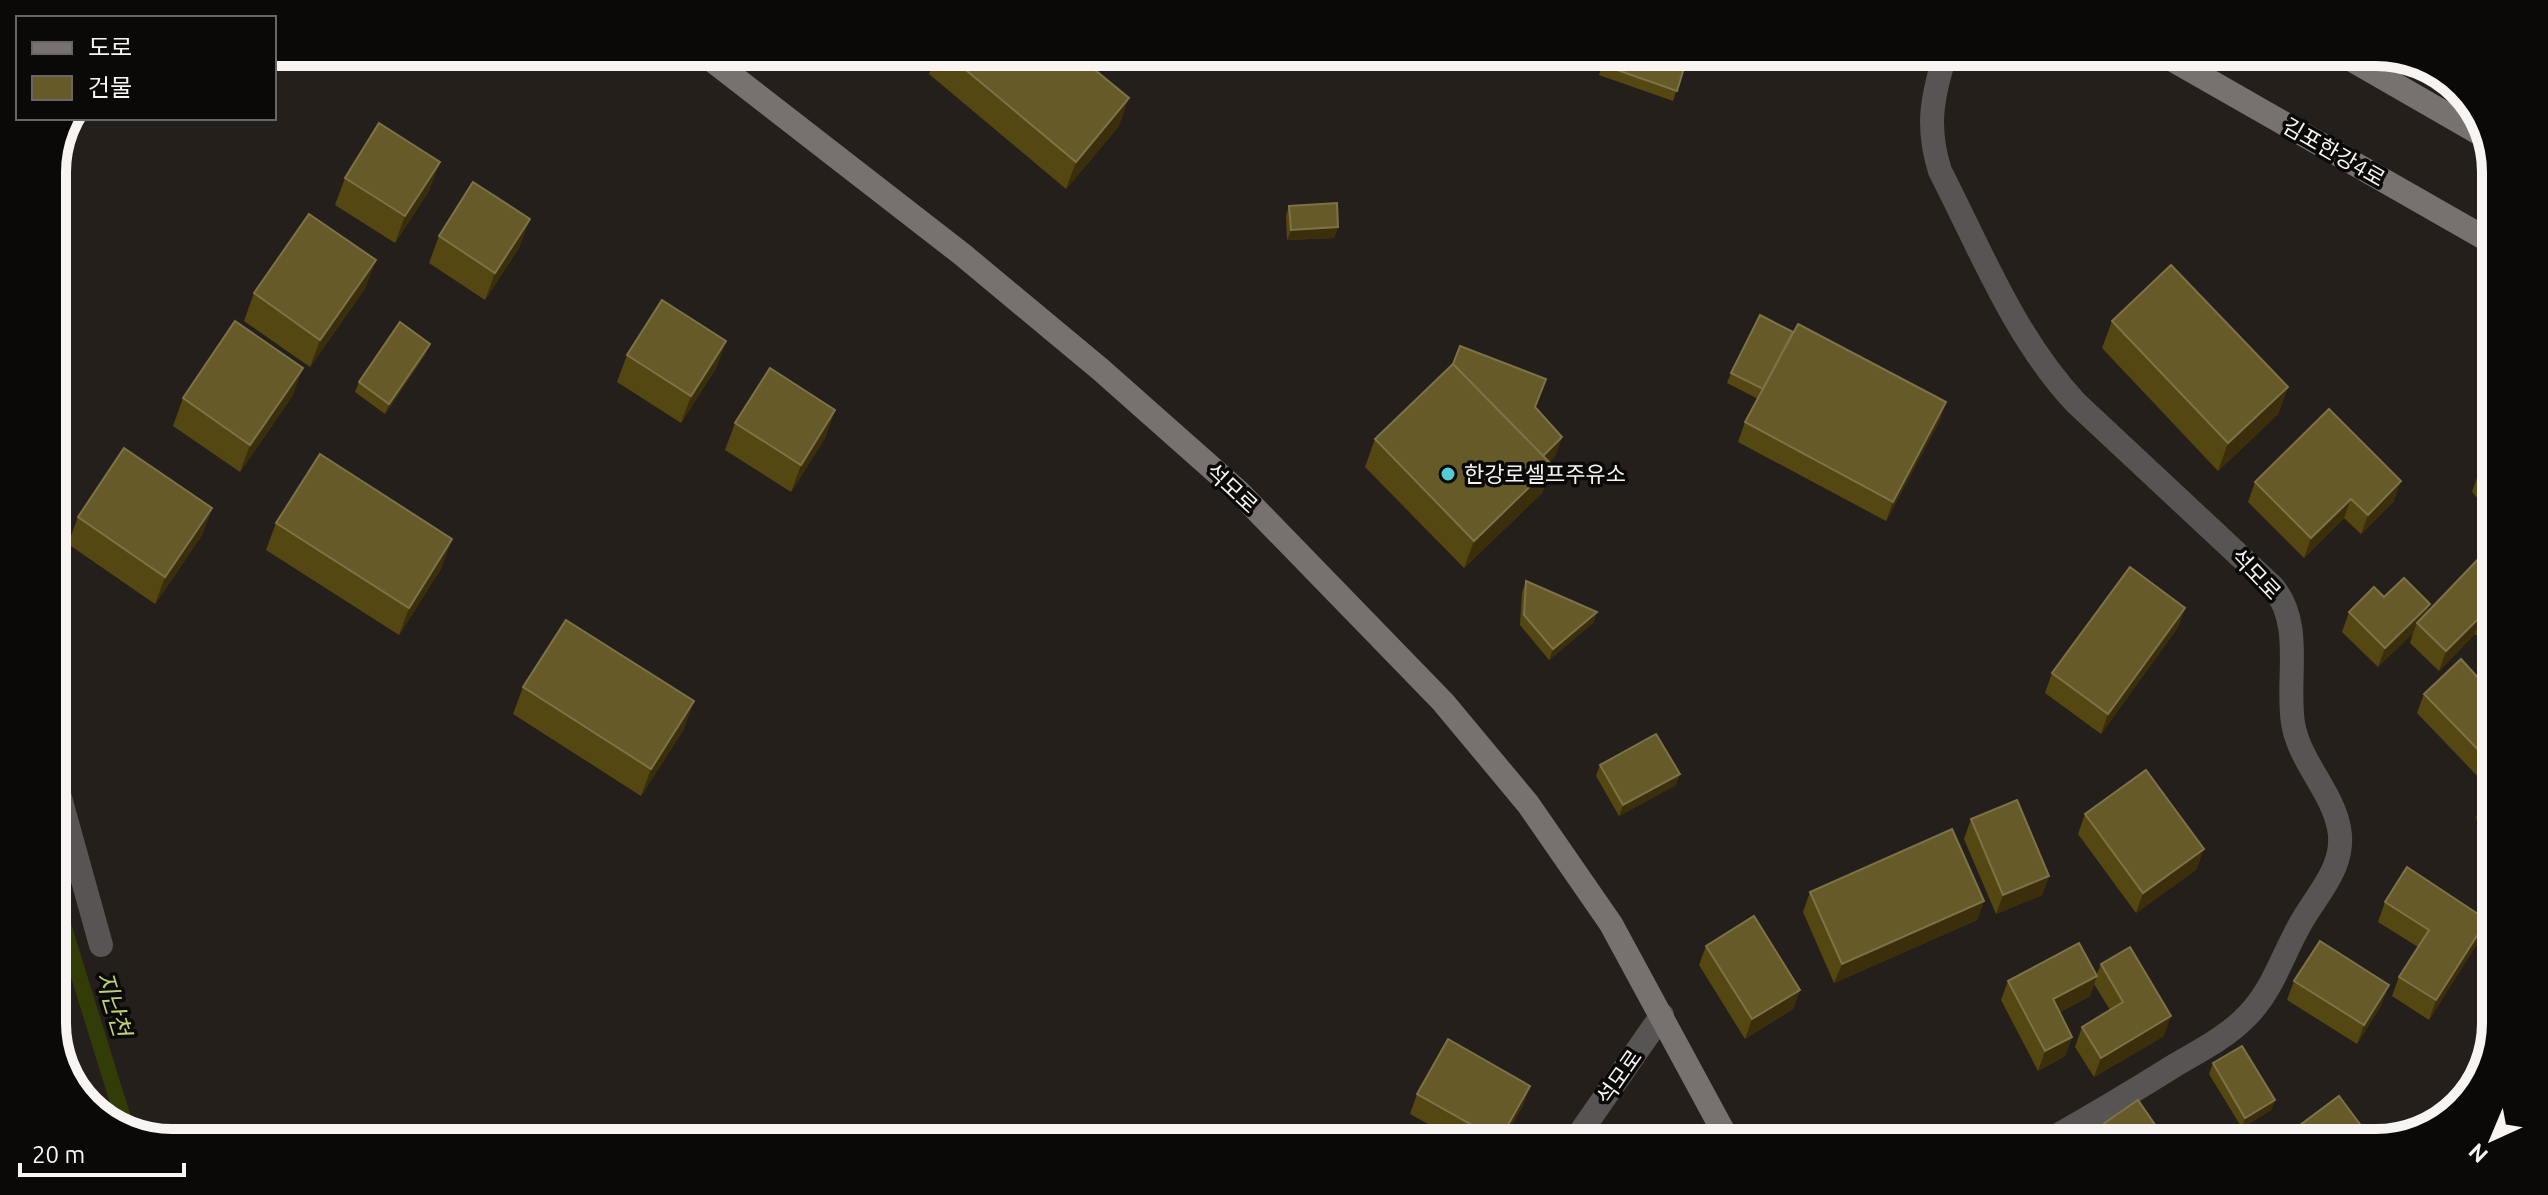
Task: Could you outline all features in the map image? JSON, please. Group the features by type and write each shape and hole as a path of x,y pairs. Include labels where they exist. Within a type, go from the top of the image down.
{"street":[{"name":"석모로","path":"719,66 963,255 1100,369 1250,503 1443,702 1528,804 1611,924 1722,1129"},
{"name":"김포한강4로","path":"2184,66 2482,237"},
{"path":"2363,66 2473,129"}],"lane":[{"name":"석모로","path":"1942,66 1930,119 1932,144 1940,171 2025,337 2053,378 2076,403 2283,599 2290,629 2293,723 2297,740 2340,829 2340,848 2327,884 2296,931 2276,975 2247,1016 2212,1043 2069,1129"},
{"path":"66,819 101,945"},
{"name":"석모로","path":"1583,1129 1662,1015"}],"building":[{"path":"961,66 1090,66 1129,98 1076,162"},
{"path":"1606,66 1685,66 1677,91"},
{"path":"379,123 440,162 405,216 345,178"},
{"path":"473,182 530,219 495,273 439,236"},
{"path":"1337,203 1338,227 1291,230 1289,206"},
{"path":"309,214 376,260 320,340 254,293"},
{"path":"2171,265 2288,387 2228,443 2112,321"},
{"path":"662,300 726,341 691,396 627,355"},
{"path":"1760,315 1793,332 1763,389 1731,373"},
{"path":"235,321 303,368 250,445 183,398"},
{"path":"400,322 430,344 389,404 359,382"},
{"path":"1798,324 1946,402 1893,502 1745,422"},
{"path":"1460,346 1546,379 1535,407 1562,437 1543,456 1453,364"},
{"name":"한강로셀프주유소","path":"1453,364 1552,465 1474,541 1375,439"},
{"path":"770,368 835,410 801,465 735,423"},
{"path":"2329,409 2401,481 2368,515 2351,499 2311,538 2255,482"},
{"path":"124,448 212,508 165,577 78,517"},
{"path":"320,454 452,539 409,608 276,523"},
{"path":"2482,555 2482,615 2446,651 2417,623"},
{"path":"2130,567 2185,608 2108,714 2052,673"},
{"path":"2404,578 2430,604 2385,648 2349,612 2374,587 2384,597"},
{"path":"1526,581 1597,612 1553,649 1524,615"},
{"path":"566,620 694,701 651,769 523,687"},
{"path":"2461,659 2482,682 2482,754 2424,694"},
{"path":"1656,734 1680,774 1623,805 1600,765"},
{"path":"2146,770 2204,849 2143,893 2085,814"},
{"path":"2017,800 2049,876 2003,895 1971,819"},
{"path":"1952,829 1984,901 1842,964 1810,892"},
{"path":"2407,867 2482,917 2482,928 2436,1000 2399,977 2429,930 2385,902"},
{"path":"1754,916 1800,990 1752,1019 1706,946"},
{"path":"2320,941 2389,985 2364,1025 2294,981"},
{"path":"2079,943 2097,976 2053,999 2072,1037 2045,1051 2008,981"},
{"path":"2130,947 2171,1016 2101,1058 2082,1027 2123,1002 2101,964"},
{"path":"1448,1039 1530,1086 1506,1129 1479,1129 1417,1094"},
{"path":"2242,1046 2275,1100 2245,1118 2213,1063"},
{"path":"2339,1096 2364,1129 2295,1129"},
{"path":"2138,1100 2158,1129 2096,1129"}],"waterway":[{"name":"지난천","path":"66,934 123,1117"}],"place":[{"name":"한강로셀프주유소","path":"1448,474"}]}
